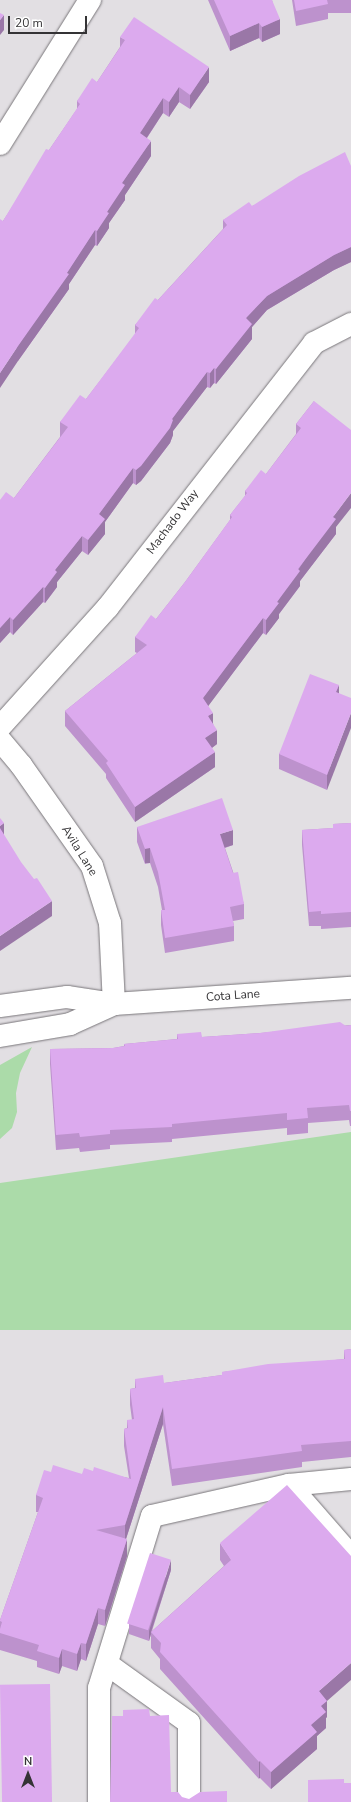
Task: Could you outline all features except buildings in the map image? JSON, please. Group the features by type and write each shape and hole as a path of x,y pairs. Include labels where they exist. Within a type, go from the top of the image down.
{"street":[{"path":"0,144 90,0"},
{"name":"Machado Way","path":"0,727 108,607 314,343 351,324"},
{"name":"Avila Lane","path":"0,740 30,777 92,866 110,922 114,1004"},
{"name":"Cota Lane","path":"0,1006 68,997 114,1004 351,988"},
{"name":"Cota Lane","path":"0,1036 70,1024 114,1004"},
{"path":"99,1802 99,1688 152,1516 289,1485 351,1479"},
{"path":"289,1485 351,1556"},
{"path":"107,1664 189,1723 189,1802"}],"green space":[{"path":"32,1047 20,1073 16,1093 17,1112 12,1128 0,1139 0,1065"},
{"path":"351,1132 351,1330 0,1330 0,1183"}]}
